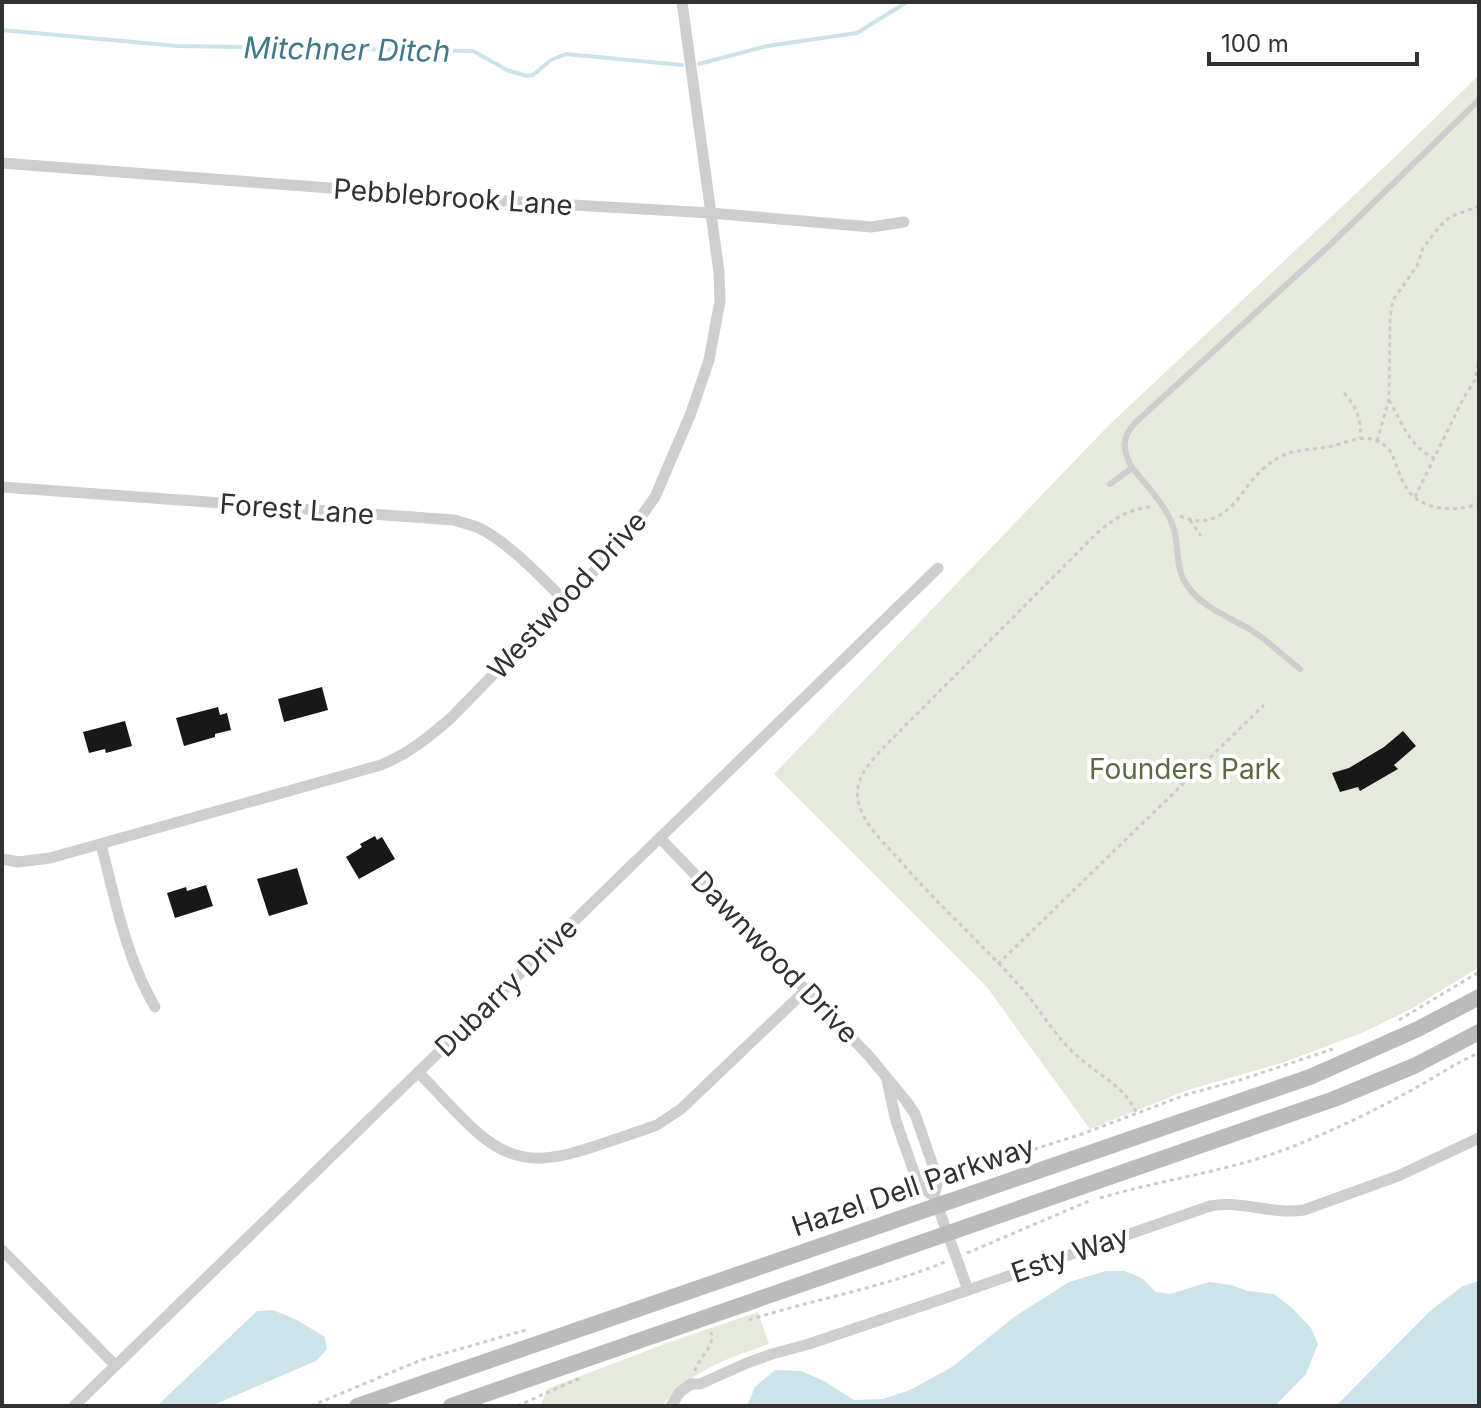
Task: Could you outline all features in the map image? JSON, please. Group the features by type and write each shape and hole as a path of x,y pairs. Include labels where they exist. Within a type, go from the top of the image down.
{"main road":[{"name":"Hazel Dell Parkway","path":"357,1406 936,1200 1310,1077 1418,1029 1479,997"},
{"name":"Hazel Dell Parkway","path":"451,1406 1334,1099 1414,1066 1479,1032"}],"street":[{"name":"Westwood Drive","path":"2,859 30,862 50,858 401,757 451,718 598,567 646,511 667,472 691,413 713,346 720,301 719,272 682,2"},
{"name":"Pebblebrook Lane","path":"2,163 871,227 904,222"},
{"name":"Forest Lane","path":"2,487 454,520 489,534 564,600"},
{"name":"Dubarry Drive","path":"74,1406 938,568"},
{"name":"Dawnwood Drive","path":"660,838 869,1056 915,1114 938,1180 936,1200 968,1290"},
{"path":"101,844 126,941 142,986 155,1007"},
{"path":"418,1072 479,1134 499,1147 510,1153 535,1158 562,1157 657,1125 669,1118 807,989"},
{"name":"Dawnwood Drive","path":"887,1079 892,1105 919,1186 936,1200"},
{"name":"Esty Way","path":"671,1406 680,1392 691,1384 700,1384 747,1363 1210,1206 1226,1204 1291,1212 1311,1208 1398,1176 1479,1138"},
{"path":"2,1250 115,1365"}],"lane":[{"path":"1300,669 1264,640 1213,610 1192,592 1182,577 1169,518 1132,468 1123,443 1130,428 1331,244 1479,100"},
{"path":"1110,484 1132,468"}],"path":[{"path":"1377,441 1389,399 1393,300 1413,273 1423,248 1440,226 1450,217 1479,206"},
{"path":"1415,497 1475,380 1479,358"},
{"path":"1344,393 1357,413 1360,438"},
{"path":"1389,399 1415,446 1434,458"},
{"path":"1136,1112 1121,1091 1070,1050 1025,992 908,871 871,827 858,799 860,781 869,764 1103,528 1125,513 1146,507 1203,521 1219,516 1259,471 1288,453 1360,438 1383,443 1415,497 1433,506 1452,510 1479,504"},
{"path":"1190,519 1201,536"},
{"path":"998,964 1264,705"},
{"path":"1390,1025 1479,972"},
{"path":"951,1176 1082,1134 1188,1094 1338,1047"},
{"path":"970,1252 1035,1222 1100,1198 1234,1165 1293,1146 1392,1100 1479,1053"},
{"path":"807,1234 904,1193"},
{"path":"744,1321 902,1278 945,1262"},
{"path":"311,1406 421,1360 535,1328"},
{"path":"700,1384 696,1365 712,1344 711,1332 720,1329"},
{"path":"517,1406 587,1375"}],"green space":[{"name":"Founders Park","path":"1479,75 1479,967 1413,1008 1362,1033 1282,1063 1188,1090 1090,1129 986,986 774,774 1110,424"},
{"path":"758,1312 769,1344 725,1360 697,1375 662,1406 541,1405 547,1389"}],"water":[{"path":"1106,1271 1125,1271 1143,1279 1156,1292 1170,1294 1209,1282 1274,1294 1311,1328 1318,1344 1306,1374 1275,1406 747,1406 755,1387 775,1370 801,1371 854,1400 883,1399 910,1390 952,1367 1014,1317 1069,1282"},
{"path":"1479,1281 1479,1406 1336,1406 1430,1311 1463,1286"},
{"path":"273,1310 325,1337 327,1349 316,1361 211,1406 157,1406 257,1311"}],"building":[{"path":"322,687 328,710 284,722 278,699"},
{"path":"218,707 220,715 227,713 231,730 184,746 176,718"},
{"path":"125,721 132,746 106,753 105,749 89,753 83,732"},
{"path":"1403,731 1416,746 1394,765 1398,769 1360,791 1358,787 1340,792 1332,773 1349,768 1384,747"},
{"path":"375,836 377,840 382,837 395,859 359,879 346,857"},
{"path":"297,868 308,904 269,916 257,879"},
{"path":"206,885 213,906 175,918 167,893"}],"waterway":[{"name":"Mitchner Ditch","path":"699,64 767,46 857,33 907,2"},
{"name":"Mitchner Ditch","path":"2,30 177,46 473,51 507,70 527,76 566,54 682,65"}]}
